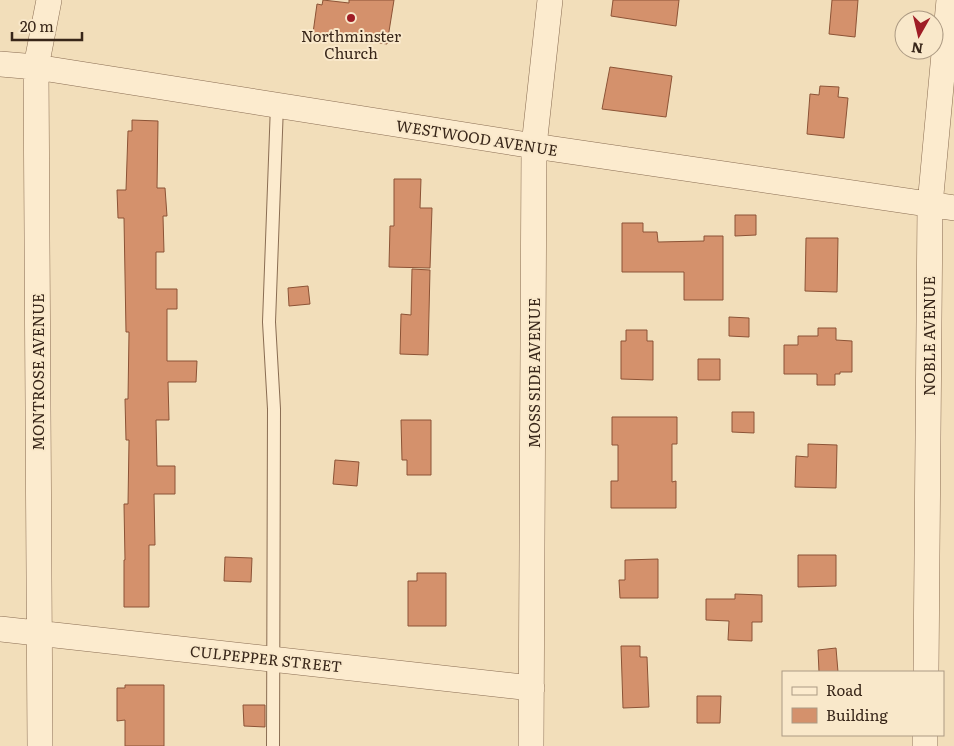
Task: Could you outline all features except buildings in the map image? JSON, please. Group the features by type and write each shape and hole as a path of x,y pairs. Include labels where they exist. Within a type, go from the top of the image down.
{"street":[{"name":"MONTROSE AVENUE","path":"40,746 36,67 49,0"},
{"name":"MOSS SIDE AVENUE","path":"531,746 534,146 550,0"},
{"name":"NOBLE AVENUE","path":"926,671 930,205 949,0"},
{"name":"WESTWOOD AVENUE","path":"0,64 36,67 534,146 954,208"},
{"name":"CULPEPPER STREET","path":"0,629 532,688"}],"lane":[{"path":"274,746 274,409 269,322 277,105"}],"place":[{"name":"Northminster Church","path":"351,18"}]}
